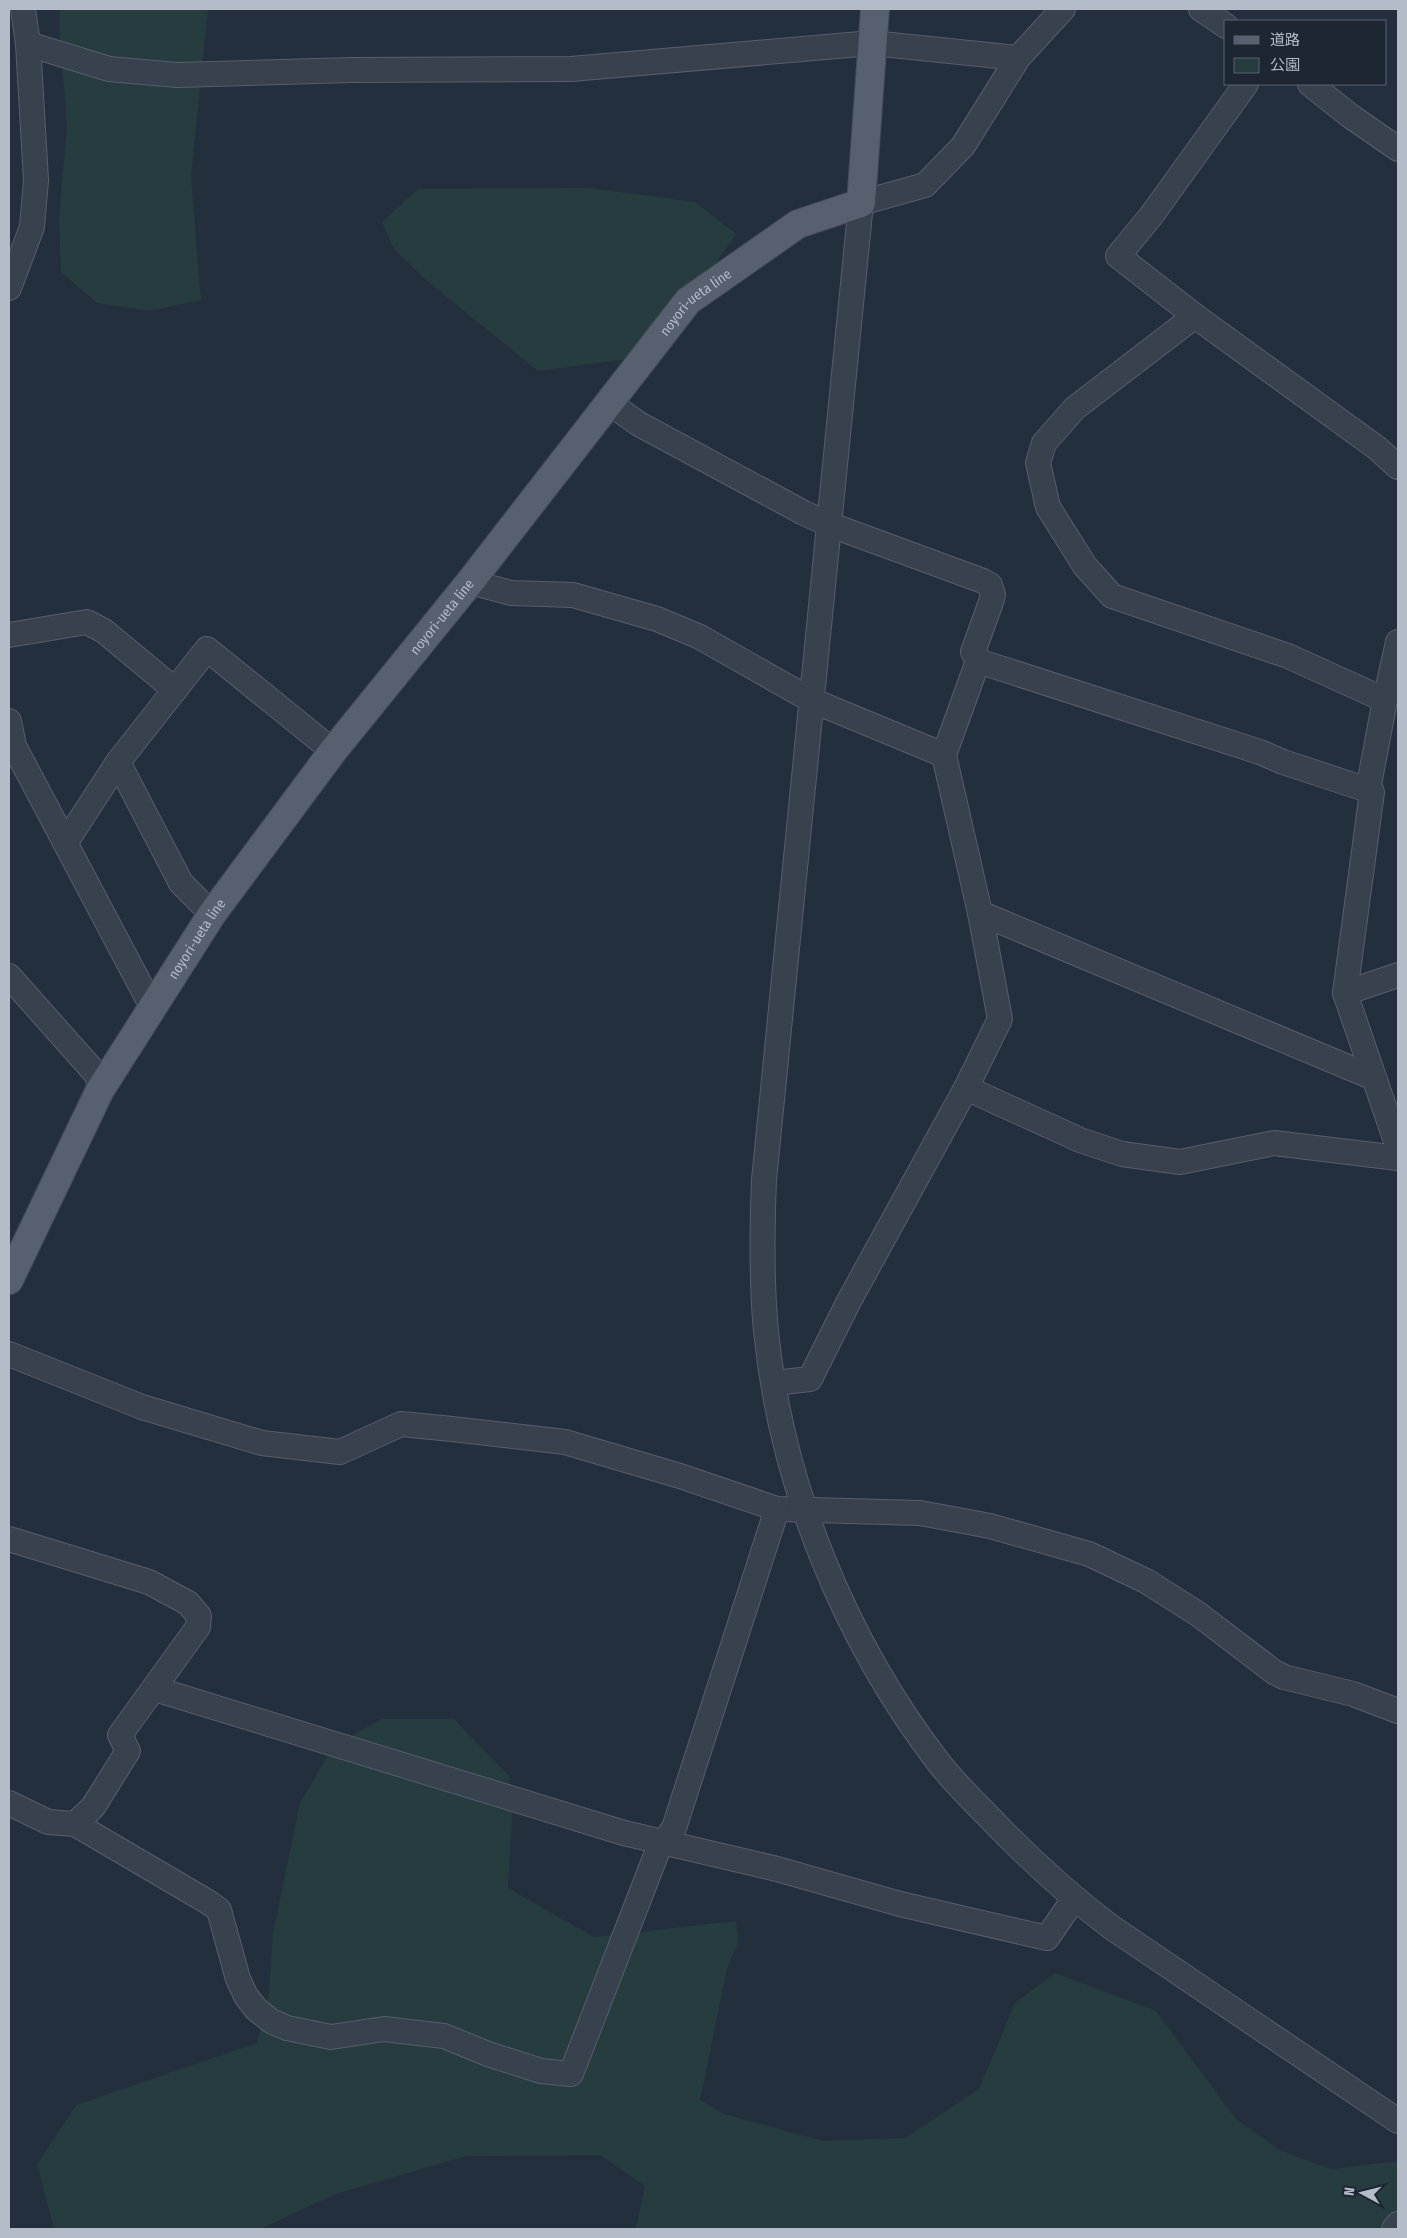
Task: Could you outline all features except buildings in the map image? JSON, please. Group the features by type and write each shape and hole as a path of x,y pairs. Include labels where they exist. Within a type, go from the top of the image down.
{"main road":[{"path":"861,203 874,9"},
{"name":"noyori-ueta line","path":"9,1280 100,1090 212,914 333,751 470,582 608,402 688,301 798,224 861,203"}],"street":[{"path":"9,288 32,227 36,180 28,44 23,9"},
{"path":"1063,9 1018,58 963,146 926,185 861,203 764,1180 761,1267 766,1332 774,1384 790,1460 805,1511 848,1612 878,1671 940,1764 1009,1838 1074,1899 1110,1927 1398,2121"},
{"path":"1201,9 1224,25"},
{"path":"28,44 109,69 176,75 352,70 571,69 872,43 1018,58"},
{"path":"1245,85 1151,216 1118,256 1195,316 1377,448 1398,467"},
{"path":"1311,85 1349,115 1398,149"},
{"path":"1195,316 1075,408 1044,443 1038,463 1048,507 1085,566 1112,596 1288,656 1385,700"},
{"path":"608,402 639,424 828,524 990,585 993,595 973,652 978,661 1260,752 1283,762 1372,792 1345,993 1398,1147"},
{"path":"470,582 511,592 573,595 657,619 700,637 811,700 944,755"},
{"path":"9,635 87,622 104,631 175,690"},
{"path":"1368,790 1397,648"},
{"path":"66,842 118,762 207,649 333,751"},
{"path":"774,1384 810,1379 849,1301 966,1088 1000,1019 980,913 944,755 978,661"},
{"path":"9,721 11,750 66,842 152,1007"},
{"path":"118,762 181,883 212,914"},
{"path":"980,913 1374,1078"},
{"path":"1345,993 1398,975"},
{"path":"9,976 97,1075 100,1090"},
{"path":"966,1088 1080,1140 1122,1154 1180,1162 1274,1143 1398,1158"},
{"path":"9,1354 142,1407 262,1443 340,1452 401,1424 565,1442 680,1476 777,1509 920,1513 990,1526 1089,1554 1146,1581 1198,1614 1274,1672 1284,1677 1352,1694 1398,1711"},
{"path":"9,1803 48,1822 75,1824 219,1910 238,1979 246,1996 256,2009 286,2028 331,2037 384,2029 444,2036 488,2054 541,2071 571,2074 663,1841 674,1828 777,1509"},
{"path":"9,1539 148,1582 188,1603 199,1616 198,1627 120,1735 128,1751 93,1807 75,1824"},
{"path":"155,1689 624,1832 777,1869 900,1904 1048,1938 1074,1899"},
{"path":"1394,2229 1398,2224"}],"green space":[{"path":"60,9 208,9 191,177 201,300 149,311 97,303 61,272 59,216 67,126 59,25"},
{"path":"590,188 695,202 736,234 701,285 629,359 538,371 426,280 394,249 382,222 418,189"},
{"path":"382,1719 454,1719 509,1776 512,1818 508,1888 594,1937 736,1921 738,1942 727,1969 700,2100 724,2114 823,2141 905,2138 979,2089 1015,2003 1055,1973 1156,2011 1236,2119 1281,2151 1332,2169 1398,2161 1398,2229 636,2229 645,2186 600,2155 466,2156 336,2194 260,2229 54,2229 37,2164 76,2105 257,2043 269,1993 273,1933 300,1803 334,1745"}]}
